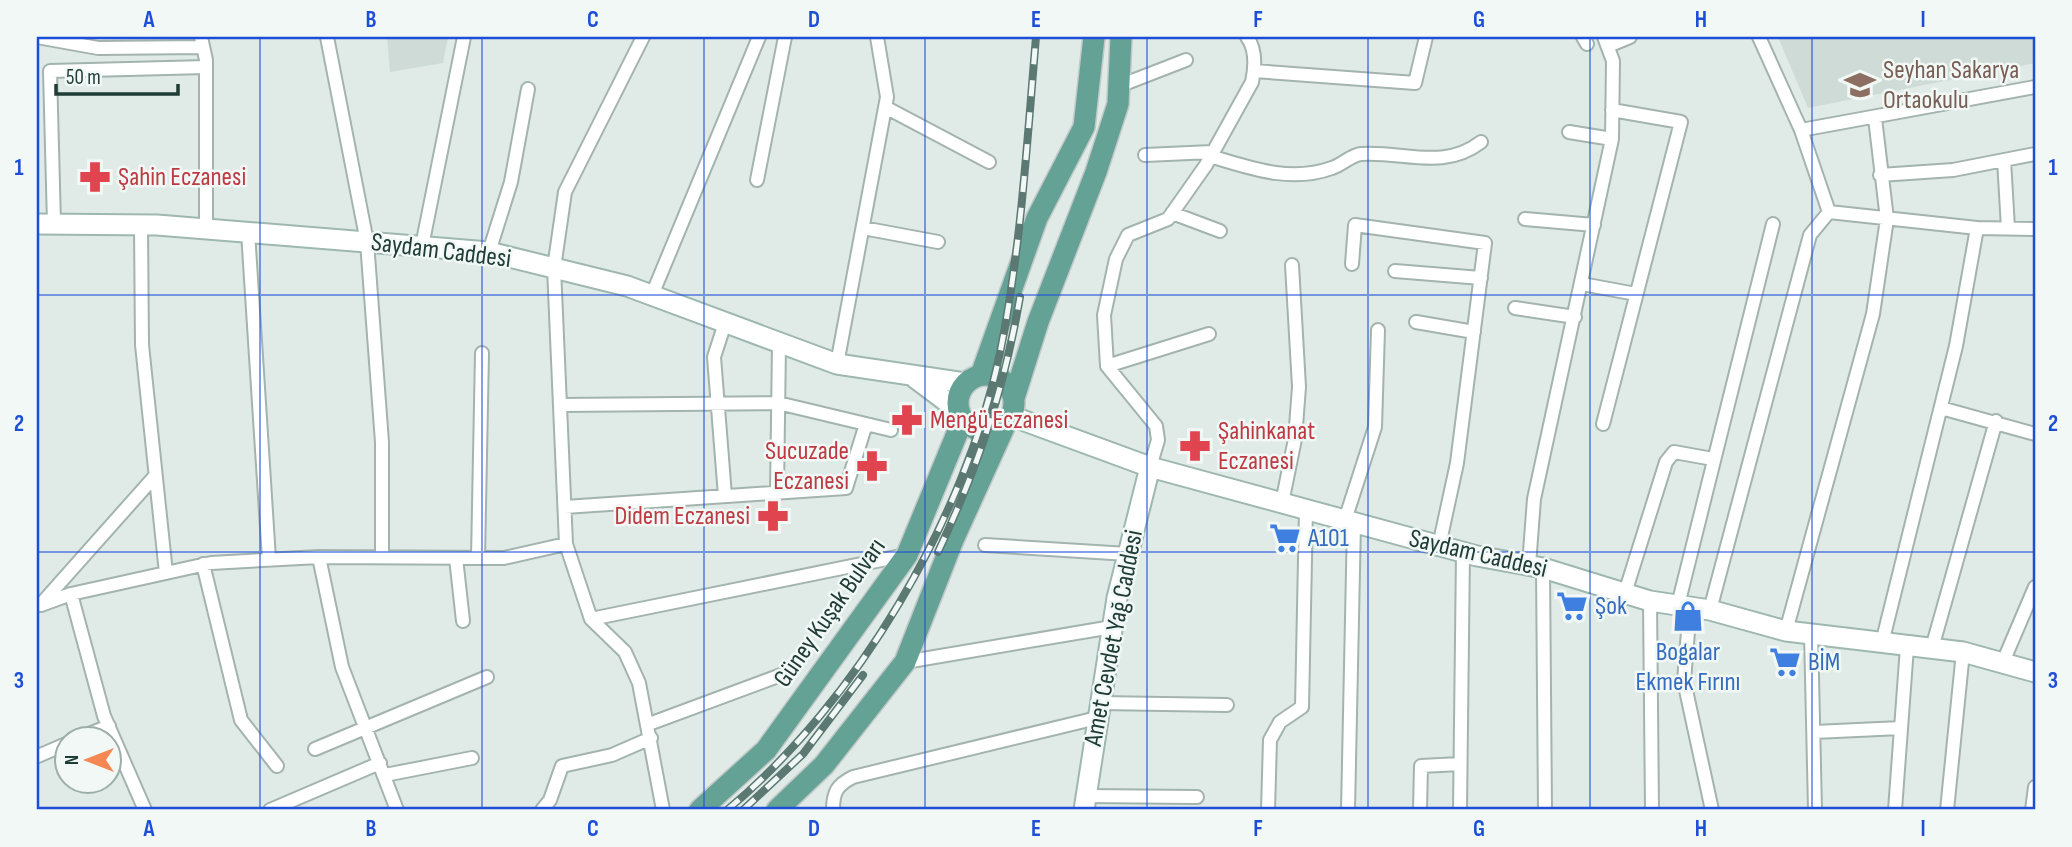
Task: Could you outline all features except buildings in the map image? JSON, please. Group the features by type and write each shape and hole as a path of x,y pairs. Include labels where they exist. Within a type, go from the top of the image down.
{"main road":[{"path":"961,415 960,391 973,379 1037,218 1084,127 1094,37"},
{"path":"777,810 824,765 905,662 953,540 1010,413 1038,322 1096,172 1118,104 1121,37"},
{"name":"Saydam Caddesi","path":"45,224 206,229 489,252 652,295 837,364 911,376 973,379"},
{"path":"911,376 978,430 997,429 1010,413 1006,382 999,377 973,379"},
{"name":"Saydam Caddesi","path":"1010,413 1150,467 1439,546 1536,566 1650,601 1693,607 1786,631 1963,652 2035,672"},
{"name":"Güney Kuşak Bulvarı","path":"700,810 766,750 907,555 961,415"},
{"name":"Amet Cevdet Yağ Caddesi","path":"1084,803 1112,627 1150,467"}],"street":[{"path":"37,37 98,48 202,42 206,67 206,229"},
{"path":"327,37 368,242 382,442 382,557"},
{"path":"422,246 464,37"},
{"path":"643,37 565,192 554,268 566,544 591,619 625,652 639,683 649,724 663,810"},
{"path":"652,295 759,37"},
{"path":"757,180 785,37"},
{"path":"837,364 887,97 877,37"},
{"path":"1150,467 1158,440 1156,426 1107,366 1104,315 1116,260 1128,235 1168,219 1211,154 1252,82 1252,44 1247,37"},
{"path":"1254,71 1415,83 1426,37"},
{"path":"1545,810 1534,499 1612,139 1613,61 1606,41 1630,37"},
{"path":"1759,37 1801,130 1829,212"},
{"path":"1119,86 1186,60"},
{"path":"45,224 50,71 206,67"},
{"path":"1801,130 2035,87"},
{"path":"489,252 511,182 528,89"},
{"path":"885,107 989,162"},
{"path":"1603,424 1681,122 1612,110"},
{"path":"1786,631 1873,314 1887,219 1875,118"},
{"path":"1569,132 1612,139"},
{"path":"1145,155 1211,154 1272,174 1302,175 1333,168 1358,154 1442,159 1465,154 1481,142"},
{"path":"1880,175 1953,170 2035,154"},
{"path":"2004,160 2008,228"},
{"path":"1829,212 1977,228 2035,229"},
{"path":"1693,607 1810,235 1829,212"},
{"path":"1172,214 1220,231"},
{"path":"1525,219 1594,225"},
{"path":"1713,810 1684,681 1713,459 1773,224"},
{"path":"141,225 142,345 166,573"},
{"path":"1352,264 1355,225 1485,243 1457,463 1439,546"},
{"path":"863,228 938,242"},
{"path":"1882,643 1956,346 1977,228"},
{"path":"248,232 269,559"},
{"path":"1282,503 1295,439 1298,396 1292,265"},
{"path":"1395,271 1481,278"},
{"path":"1582,284 1636,294"},
{"path":"1514,308 1575,317"},
{"path":"1416,322 1474,332"},
{"path":"725,323 713,357 725,496"},
{"path":"1348,810 1350,522 1375,426 1378,330"},
{"path":"1107,366 1209,334"},
{"path":"777,493 779,343"},
{"path":"478,558 482,353"},
{"path":"560,405 778,403 891,430"},
{"path":"1941,408 2035,433"},
{"path":"1931,648 1996,421"},
{"path":"565,507 846,488 866,424"},
{"path":"1625,593 1666,462 1674,453 1713,459"},
{"path":"39,607 155,476"},
{"path":"1268,810 1270,740 1280,722 1302,707 1306,510"},
{"path":"39,607 71,594 203,564 318,557 504,558 566,544"},
{"path":"985,545 1128,554"},
{"path":"1460,810 1463,552"},
{"path":"591,619 907,555"},
{"path":"318,557 342,667 397,810"},
{"path":"456,558 463,621"},
{"path":"203,564 241,720 277,765"},
{"path":"2003,662 2035,587"},
{"path":"71,594 108,724"},
{"path":"1650,601 1651,810"},
{"path":"905,662 1112,627"},
{"path":"1811,632 1815,810"},
{"path":"1895,810 1907,647"},
{"path":"1947,810 1963,652"},
{"path":"649,724 781,675"},
{"path":"315,749 367,730 486,677"},
{"path":"833,810 833,795 840,783 853,777 1099,710 1227,705"},
{"path":"1814,732 1901,728"},
{"path":"542,810 550,800 562,766 612,755 651,738"},
{"path":"122,756 145,810"},
{"path":"270,810 382,769 472,758"},
{"path":"1420,810 1421,766 1460,764"},
{"path":"2032,810 2035,787"},
{"path":"1084,803 1197,797"}],"shaded area":[{"path":"387,37 448,37 443,63 390,72"},
{"name":"Seyhan Sakarya Ortaokulu","path":"1778,37 2035,37 2035,63 1808,108"}],"railway":[{"path":"727,810 775,766 820,716 861,662 899,603 933,542 961,479 984,416 1007,314 1023,195 1036,37"},
{"path":"938,552 988,428 1006,364 1020,297"},
{"path":"743,810 803,754 863,675"}],"place":[{"name":"Seyhan Sakarya Ortaokulu","path":"1860,85"},
{"name":"Şahin Eczanesi","path":"95,177"},
{"name":"Mengü Eczanesi","path":"907,420"},
{"name":"Şahinkanat Eczanesi","path":"1195,446"},
{"name":"Sucuzade Eczanesi","path":"872,466"},
{"name":"Didem Eczanesi","path":"773,516"},
{"name":"A101","path":"1285,538"},
{"name":"Şok","path":"1572,606"},
{"name":"Bogalar Ekmek Fırını","path":"1688,616"},
{"name":"BİM","path":"1785,662"}]}
